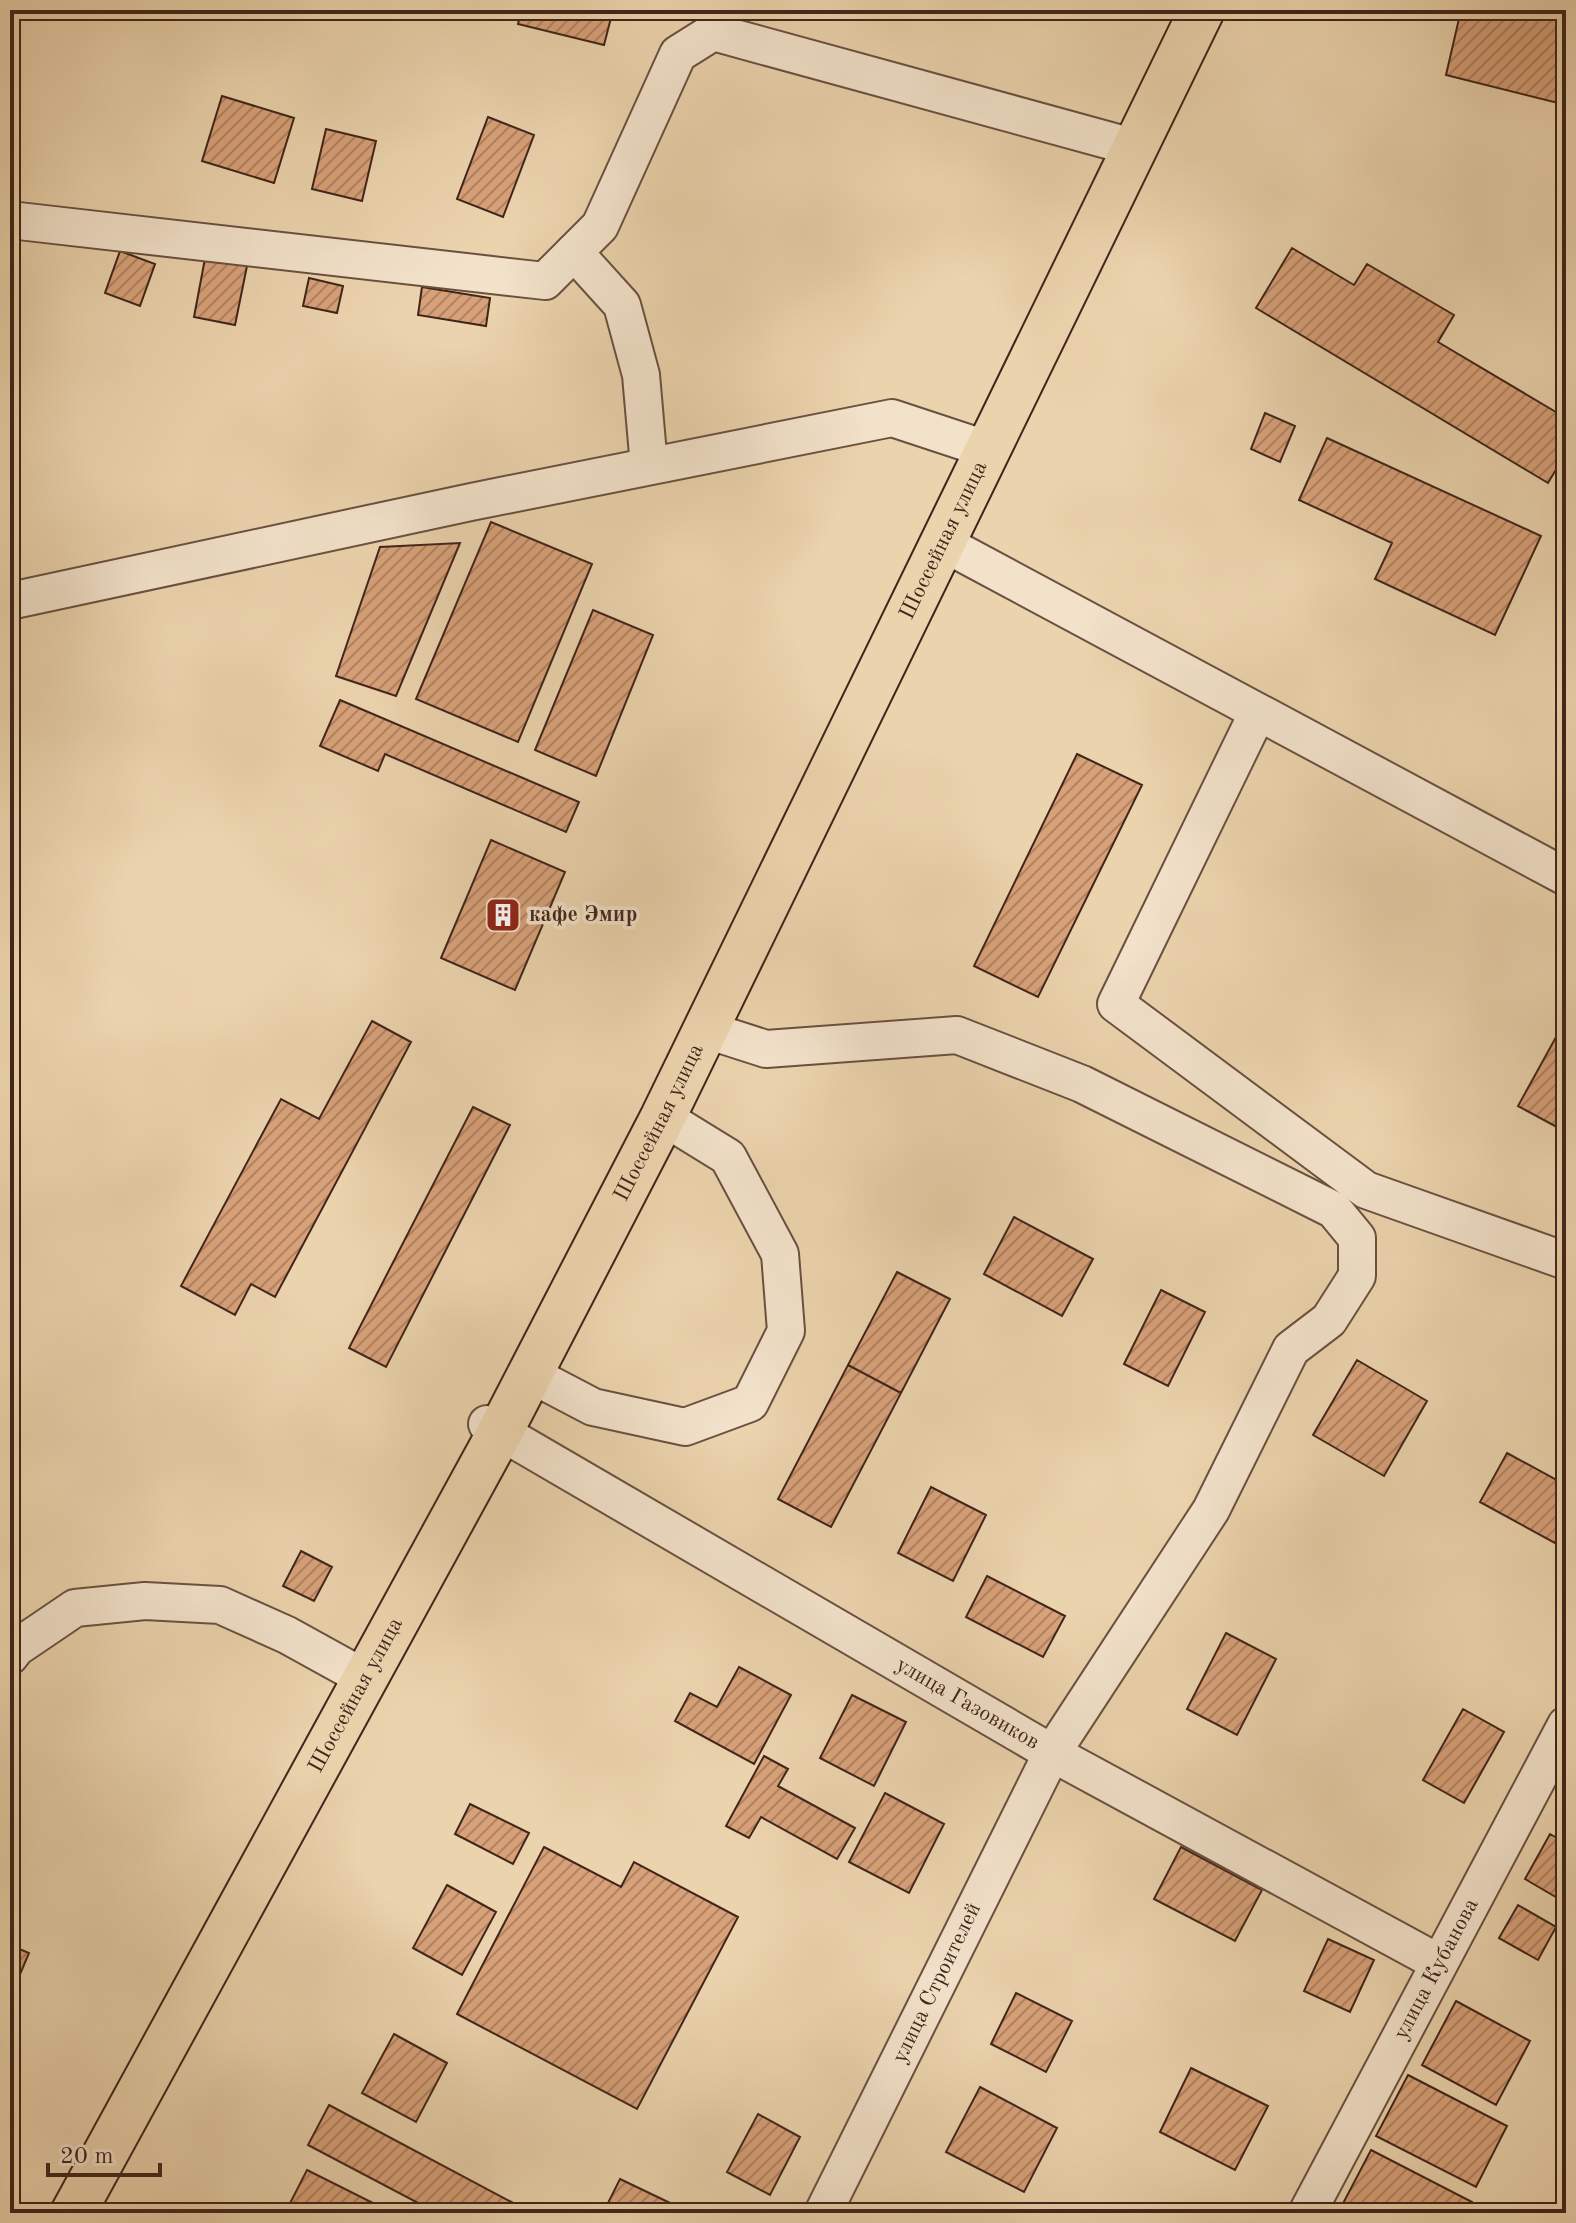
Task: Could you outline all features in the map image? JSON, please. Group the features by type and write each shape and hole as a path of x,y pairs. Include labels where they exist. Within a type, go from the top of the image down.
{"main road":[{"name":"Шоссейная улица","path":"57,2213 354,1672 494,1428 530,1374 663,1117 945,544 982,448 1118,143 1183,10"},
{"name":"Шоссейная улица","path":"73,2213 494,1428 592,1226 1202,10"}],"street":[{"path":"10,220 545,281 600,226 678,54 713,32 1118,143"},
{"path":"574,252 622,305 641,375 649,466"},
{"path":"10,601 892,418 982,448"},
{"path":"945,544 1566,877"},
{"path":"1257,714 1116,1004 1366,1190 1566,1261"},
{"name":"улица Строителей","path":"707,1030 766,1049 957,1035 1082,1084 1334,1210 1357,1238 1357,1276 1329,1320 1291,1349 1211,1510 1052,1753 823,2213"},
{"path":"530,1374 593,1407 685,1427 750,1403 786,1331 780,1254 728,1157 663,1117"},
{"name":"улица Газовиков","path":"494,1428 1052,1753 1439,1963"},
{"path":"10,1656 16,1648 75,1608 160,1602 220,1605 287,1635 354,1672"},
{"name":"улица Кубанова","path":"1307,2213 1566,1725"}],"building":[{"path":"521,10 613,10 604,45 518,24"},
{"path":"1461,10 1566,10 1566,105 1446,75"},
{"path":"222,96 294,118 274,183 202,161"},
{"path":"488,117 534,135 503,217 457,199"},
{"path":"326,129 376,141 362,201 312,189"},
{"path":"1292,248 1354,285 1367,264 1454,315 1438,342 1566,418 1566,453 1548,483 1256,308"},
{"path":"120,251 155,264 140,306 105,293"},
{"path":"206,253 248,261 235,325 194,317"},
{"path":"309,278 343,286 337,313 303,306"},
{"path":"422,287 490,298 486,326 418,315"},
{"path":"1265,413 1295,426 1280,462 1251,449"},
{"path":"1327,438 1541,536 1495,635 1375,579 1392,543 1299,500"},
{"path":"491,522 592,564 518,742 416,699"},
{"path":"460,543 396,696 336,676 380,547"},
{"path":"593,610 653,635 596,776 535,750"},
{"path":"340,700 579,802 566,832 385,754 378,771 320,746"},
{"path":"1077,754 1142,785 1038,997 974,966"},
{"name":"кафе Эмир","path":"491,840 565,872 515,990 441,958"},
{"path":"1566,1019 1566,1132 1518,1106"},
{"path":"372,1021 411,1042 275,1297 251,1284 235,1315 181,1286 281,1099 319,1119"},
{"path":"473,1107 510,1125 386,1367 349,1348"},
{"path":"1014,1217 1093,1259 1062,1316 984,1274"},
{"path":"897,1272 950,1299 901,1393 848,1365"},
{"path":"1161,1290 1205,1312 1168,1386 1124,1364"},
{"path":"1357,1360 1427,1401 1384,1476 1313,1435"},
{"path":"848,1365 901,1393 831,1527 778,1499"},
{"path":"1507,1453 1566,1485 1566,1549 1480,1502"},
{"path":"931,1487 986,1515 953,1581 898,1553"},
{"path":"301,1551 332,1567 314,1601 283,1586"},
{"path":"987,1576 1065,1616 1043,1657 966,1617"},
{"path":"1226,1633 1276,1659 1237,1735 1187,1709"},
{"path":"739,1667 791,1695 754,1764 675,1721 690,1693 717,1707"},
{"path":"852,1695 906,1722 874,1786 820,1758"},
{"path":"1463,1709 1504,1732 1464,1803 1423,1780"},
{"path":"764,1756 788,1769 778,1786 855,1828 837,1859 761,1817 749,1838 726,1826"},
{"path":"885,1793 944,1824 909,1893 849,1862"},
{"path":"470,1804 529,1833 513,1864 455,1834"},
{"path":"1550,1834 1566,1843 1566,1903 1525,1879"},
{"path":"544,1847 621,1887 634,1862 738,1917 637,2109 457,2014"},
{"path":"1181,1847 1262,1890 1235,1941 1154,1899"},
{"path":"447,1885 496,1912 462,1975 413,1948"},
{"path":"1518,1905 1556,1927 1538,1960 1499,1938"},
{"path":"1328,1939 1374,1960 1350,2012 1304,1991"},
{"path":"10,1945 29,1953 10,1998"},
{"path":"1016,1993 1072,2021 1046,2072 991,2044"},
{"path":"1456,2001 1530,2041 1496,2105 1422,2065"},
{"path":"394,2034 447,2063 416,2122 362,2093"},
{"path":"1191,2068 1268,2106 1235,2170 1160,2132"},
{"path":"1408,2075 1507,2126 1476,2187 1376,2136"},
{"path":"980,2087 1057,2128 1024,2192 946,2152"},
{"path":"329,2105 532,2213 437,2213 308,2145"},
{"path":"758,2114 800,2137 770,2195 727,2172"},
{"path":"1371,2150 1472,2202 1467,2213 1338,2213"},
{"path":"307,2170 381,2207 378,2213 285,2213"},
{"path":"620,2179 691,2213 603,2213"}],"place":[{"name":"кафе Эмир","path":"503,915"}]}
